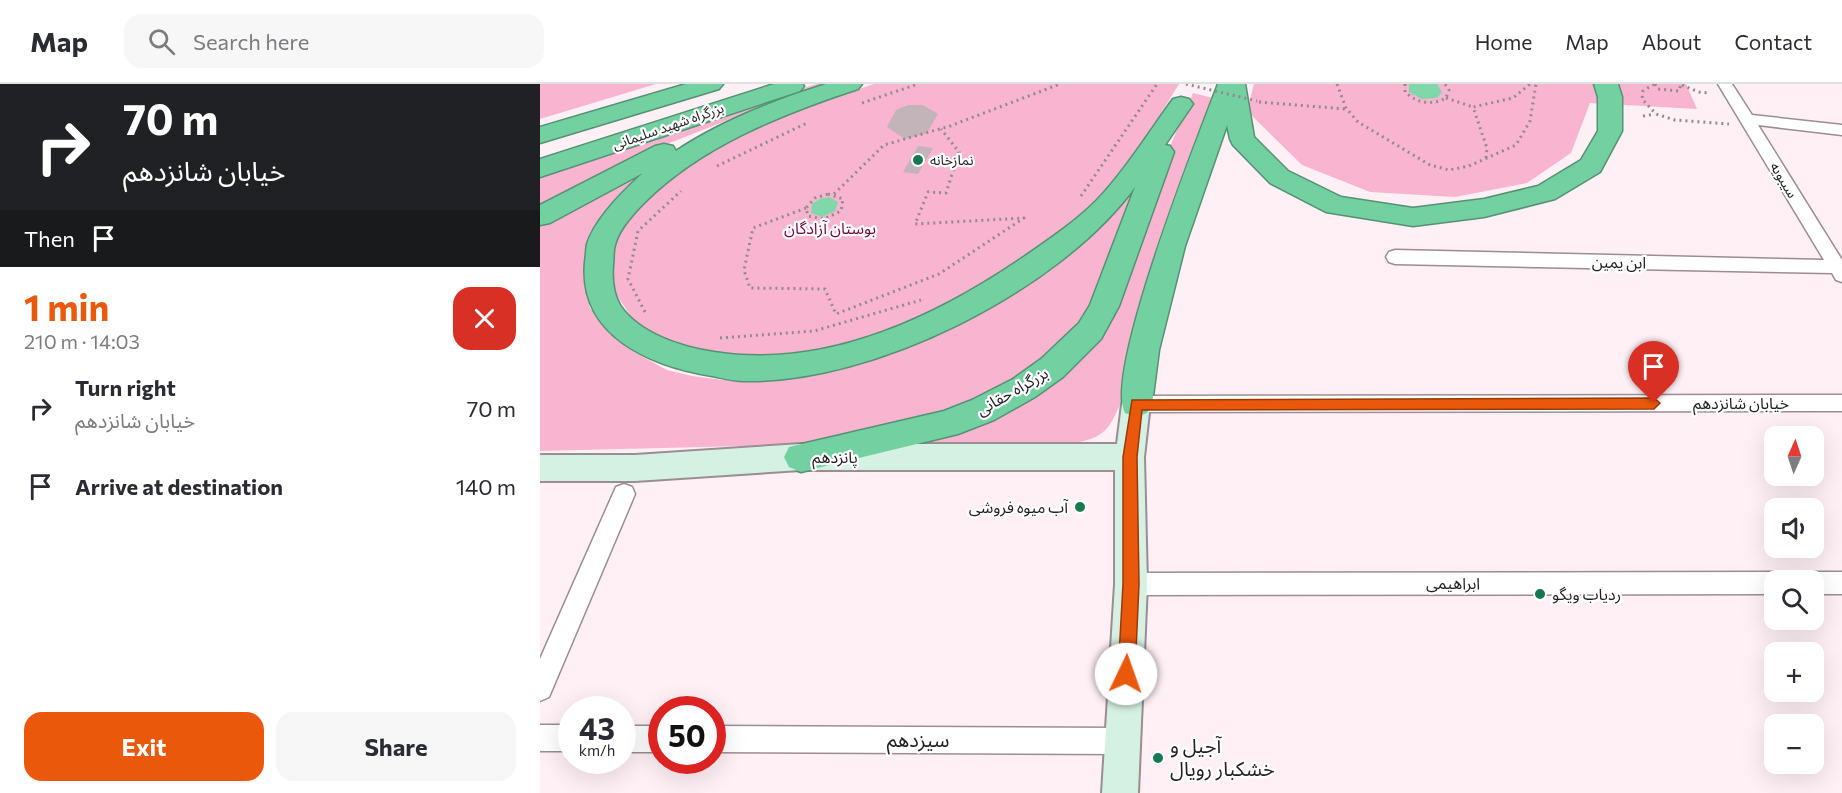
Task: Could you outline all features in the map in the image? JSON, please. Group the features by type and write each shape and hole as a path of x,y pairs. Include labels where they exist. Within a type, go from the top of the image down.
{"highway":[{"path":"540,134 606,105 672,84"},
{"name":"بزرگراه شهید سلیمانی","path":"540,134 711,84"},
{"path":"1232,84 1242,139 1279,177 1335,205 1413,217 1484,208 1546,193 1591,166 1610,131 1610,97 1606,84"},
{"path":"1136,404 1144,350 1171,246 1232,84"},
{"path":"804,101 746,126 664,169 633,194 618,213 597,253 597,273 601,297 615,318 641,339 670,355 702,364 757,369 796,366 834,359 888,343 962,311 1048,255 1104,209 1146,154 1185,91"},
{"name":"بزرگراه حقانی","path":"801,457 946,424 983,410 1024,388 1052,368 1077,345 1090,331 1104,306 1185,91"},
{"path":"540,216 681,143 731,123 804,101 850,95"},
{"name":"بزرگراه شهید سلیمانی","path":"540,168 804,101"}],"main road":[{"path":"1120,793 1131,584 1130,457 1136,404"},
{"name":"پانزدهم","path":"540,468 635,468 801,457 1130,457"}],"street":[{"name":"سیبویه","path":"1725,84 1840,270"},
{"path":"1749,122 1842,130"},
{"name":"ابن یمین","path":"1395,257 1840,270"},
{"name":"خیابان شانزدهم","path":"1136,404 1842,403"},
{"path":"540,688 624,494"},
{"name":"ابراهیمی","path":"1131,584 1764,583"},
{"path":"1824,583 1842,583"},
{"path":"540,738 558,738"},
{"name":"سیزدهم","path":"726,739 1123,741"}],"path":[{"path":"850,95 918,84"},
{"path":"941,129 959,152 946,193 928,192 915,224 1024,218 939,274 836,314 825,289 750,288 744,270 753,228 806,208 816,197 834,194 884,146 941,129 1060,84"},
{"path":"1077,201 1157,84"},
{"path":"1337,84 1345,109 1361,126 1396,143 1436,167 1456,170 1474,166 1486,158 1512,149 1526,130 1536,101 1536,84"},
{"path":"1404,84 1405,92 1420,102 1435,103 1446,98 1473,107 1507,100 1526,92 1530,84"},
{"path":"1445,84 1449,90 1446,98"},
{"path":"1656,114 1642,99 1643,91 1654,84 1672,92 1679,91 1682,84"},
{"path":"1185,91 1257,101 1345,109"},
{"path":"707,171 804,101"},
{"path":"1473,107 1487,148 1486,158"},
{"path":"1643,116 1656,114 1675,120 1749,122"},
{"path":"648,318 628,279 638,231 689,183"},
{"path":"806,208 808,216 830,218 841,211 844,203 843,199 834,194"},
{"path":"715,338 814,331 926,298"}],"green space":[{"path":"540,84 656,84 540,119"},
{"path":"816,84 828,84 792,95 667,144 540,210 540,176"},
{"name":"بوستان آزادگان","path":"874,84 1179,84 1102,204 979,293 860,346 748,360 693,352 638,326 610,286 616,232 652,186 722,144 780,115"},
{"path":"1254,84 1686,84 1697,109 1590,103 1571,153 1527,183 1455,197 1370,192 1302,165 1247,111"},
{"path":"1193,93 1213,98 1170,219 1125,392 1105,431 1091,439 1074,443 841,453 1079,357"},
{"path":"683,153 586,263 584,284 590,308 608,331 632,351 667,370 722,380 784,379 879,358 946,326 1153,159 1092,314 1027,373 955,410 822,444 540,451 540,225"}],"shaded area":[{"path":"1409,84 1437,84 1442,92 1437,98 1422,99 1409,92"},
{"path":"829,197 838,202 835,211 822,217 811,213 812,204"}],"building":[{"path":"908,105 923,105 938,114 927,133 905,139 887,127 896,110"},
{"name":"نمازخانه","path":"918,146 933,148 918,174 903,172"}],"place":[{"name":"نمازخانه","path":"918,160"},
{"name":"آب میوه فروشی","path":"1080,507"},
{"name":"ردیاب ویگو","path":"1540,594"},
{"name":"آجیل و خشکبار رویال","path":"1158,758"}],"route":[{"path":"1126,674 1131,584 1130,457 1136,404 1654,403"}]}
